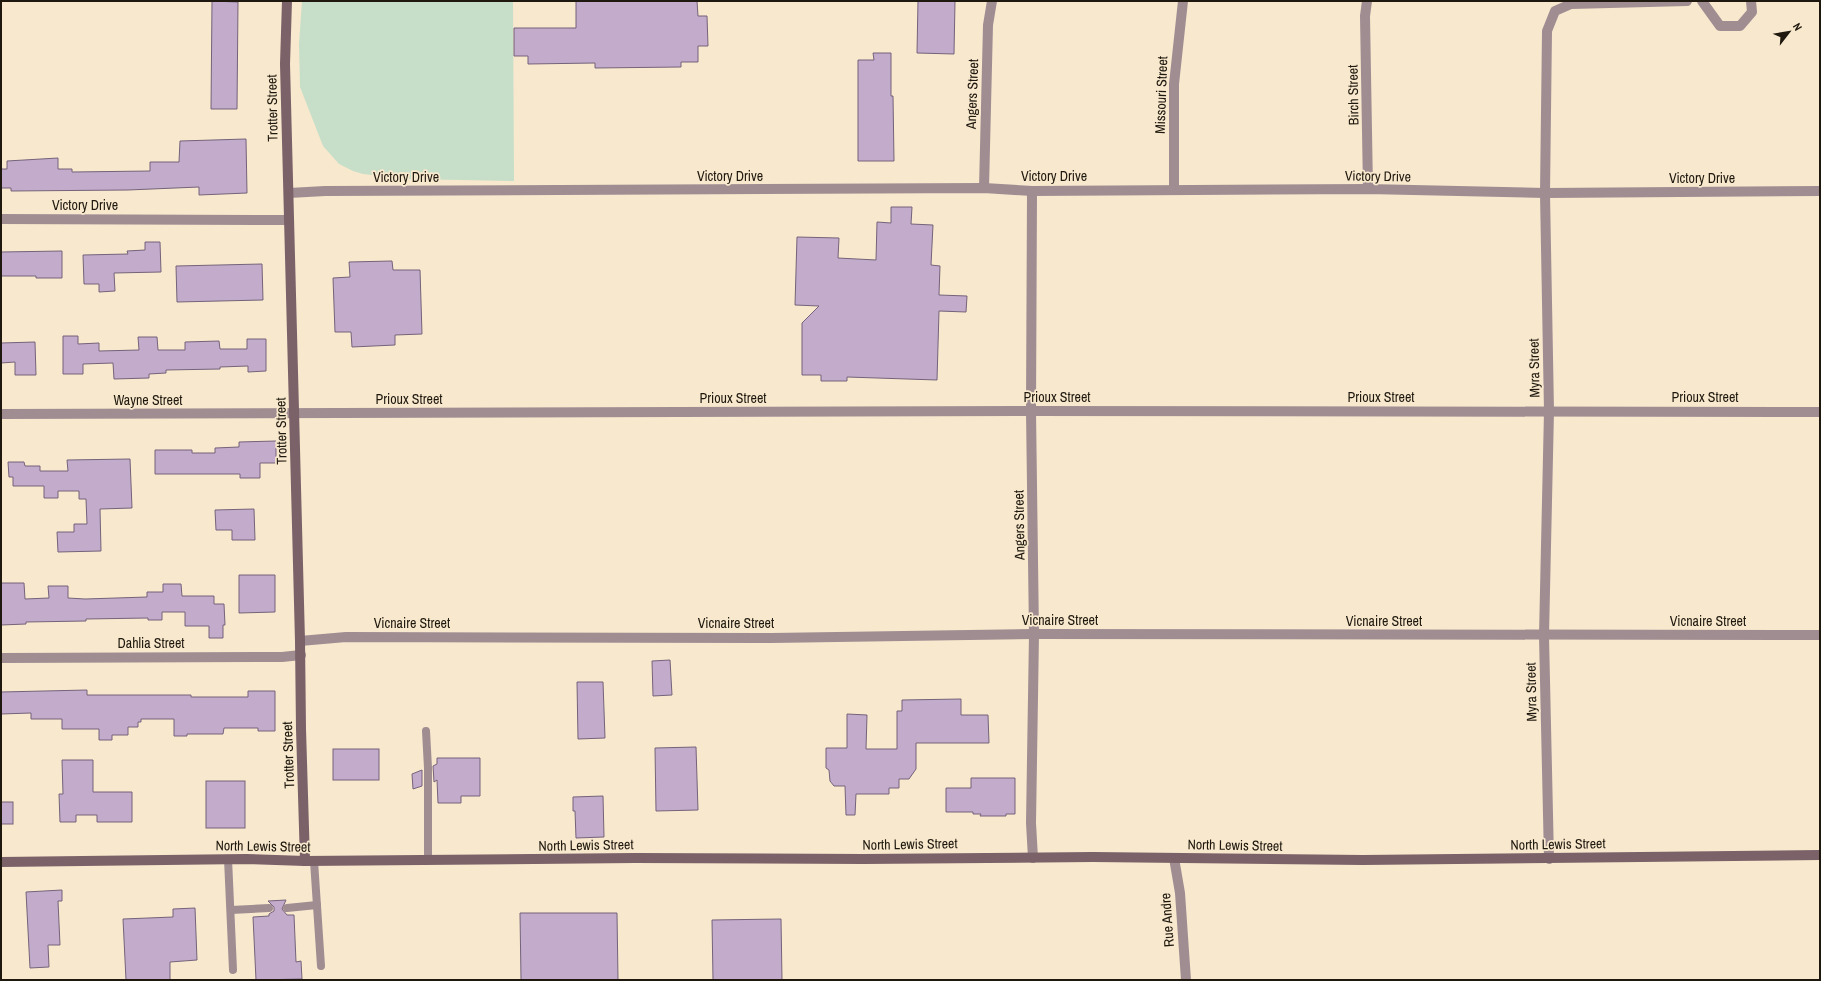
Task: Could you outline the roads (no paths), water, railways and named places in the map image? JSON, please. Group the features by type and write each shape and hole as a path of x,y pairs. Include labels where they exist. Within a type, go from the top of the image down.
{"main road":[{"name":"Trotter Street","path":"287,1 285,64 301,729 309,861"},
{"name":"North Lewis Street","path":"1,862 228,859 309,861 635,858 864,860 1174,858 1363,860 1820,855"}],"street":[{"name":"Angers Street","path":"984,188 988,25 992,1"},
{"name":"Missouri Street","path":"1174,190 1174,84 1183,1"},
{"name":"Birch Street","path":"1367,1 1365,16 1368,189"},
{"name":"Myra Street","path":"1549,859 1544,636 1549,411 1545,193 1548,31 1555,11 1571,4 1687,1"},
{"path":"1702,1 1720,26 1740,26 1752,12 1751,1"},
{"name":"Victory Drive","path":"289,193 325,191 984,188 1032,191 1368,189 1545,193 1820,191"},
{"name":"Angers Street","path":"1032,191 1031,411 1034,634 1031,807 1033,858"},
{"name":"Victory Drive","path":"1,219 289,220"},
{"name":"Prioux Street","path":"294,413 1031,411 1820,412"},
{"name":"Wayne Street","path":"1,414 294,413"},
{"name":"Vicnaire Street","path":"300,641 346,637 771,638 1034,634 1544,636 1820,635"},
{"name":"Dahlia Street","path":"1,658 300,656"},
{"name":"Rue Andre","path":"1174,858 1180,893 1186,980"}],"lane":[{"path":"426,732 428,768 428,860"},
{"path":"228,859 233,970"},
{"path":"309,861 317,905 321,966"},
{"path":"287,908 317,905"},
{"path":"230,910 269,908"}]}
